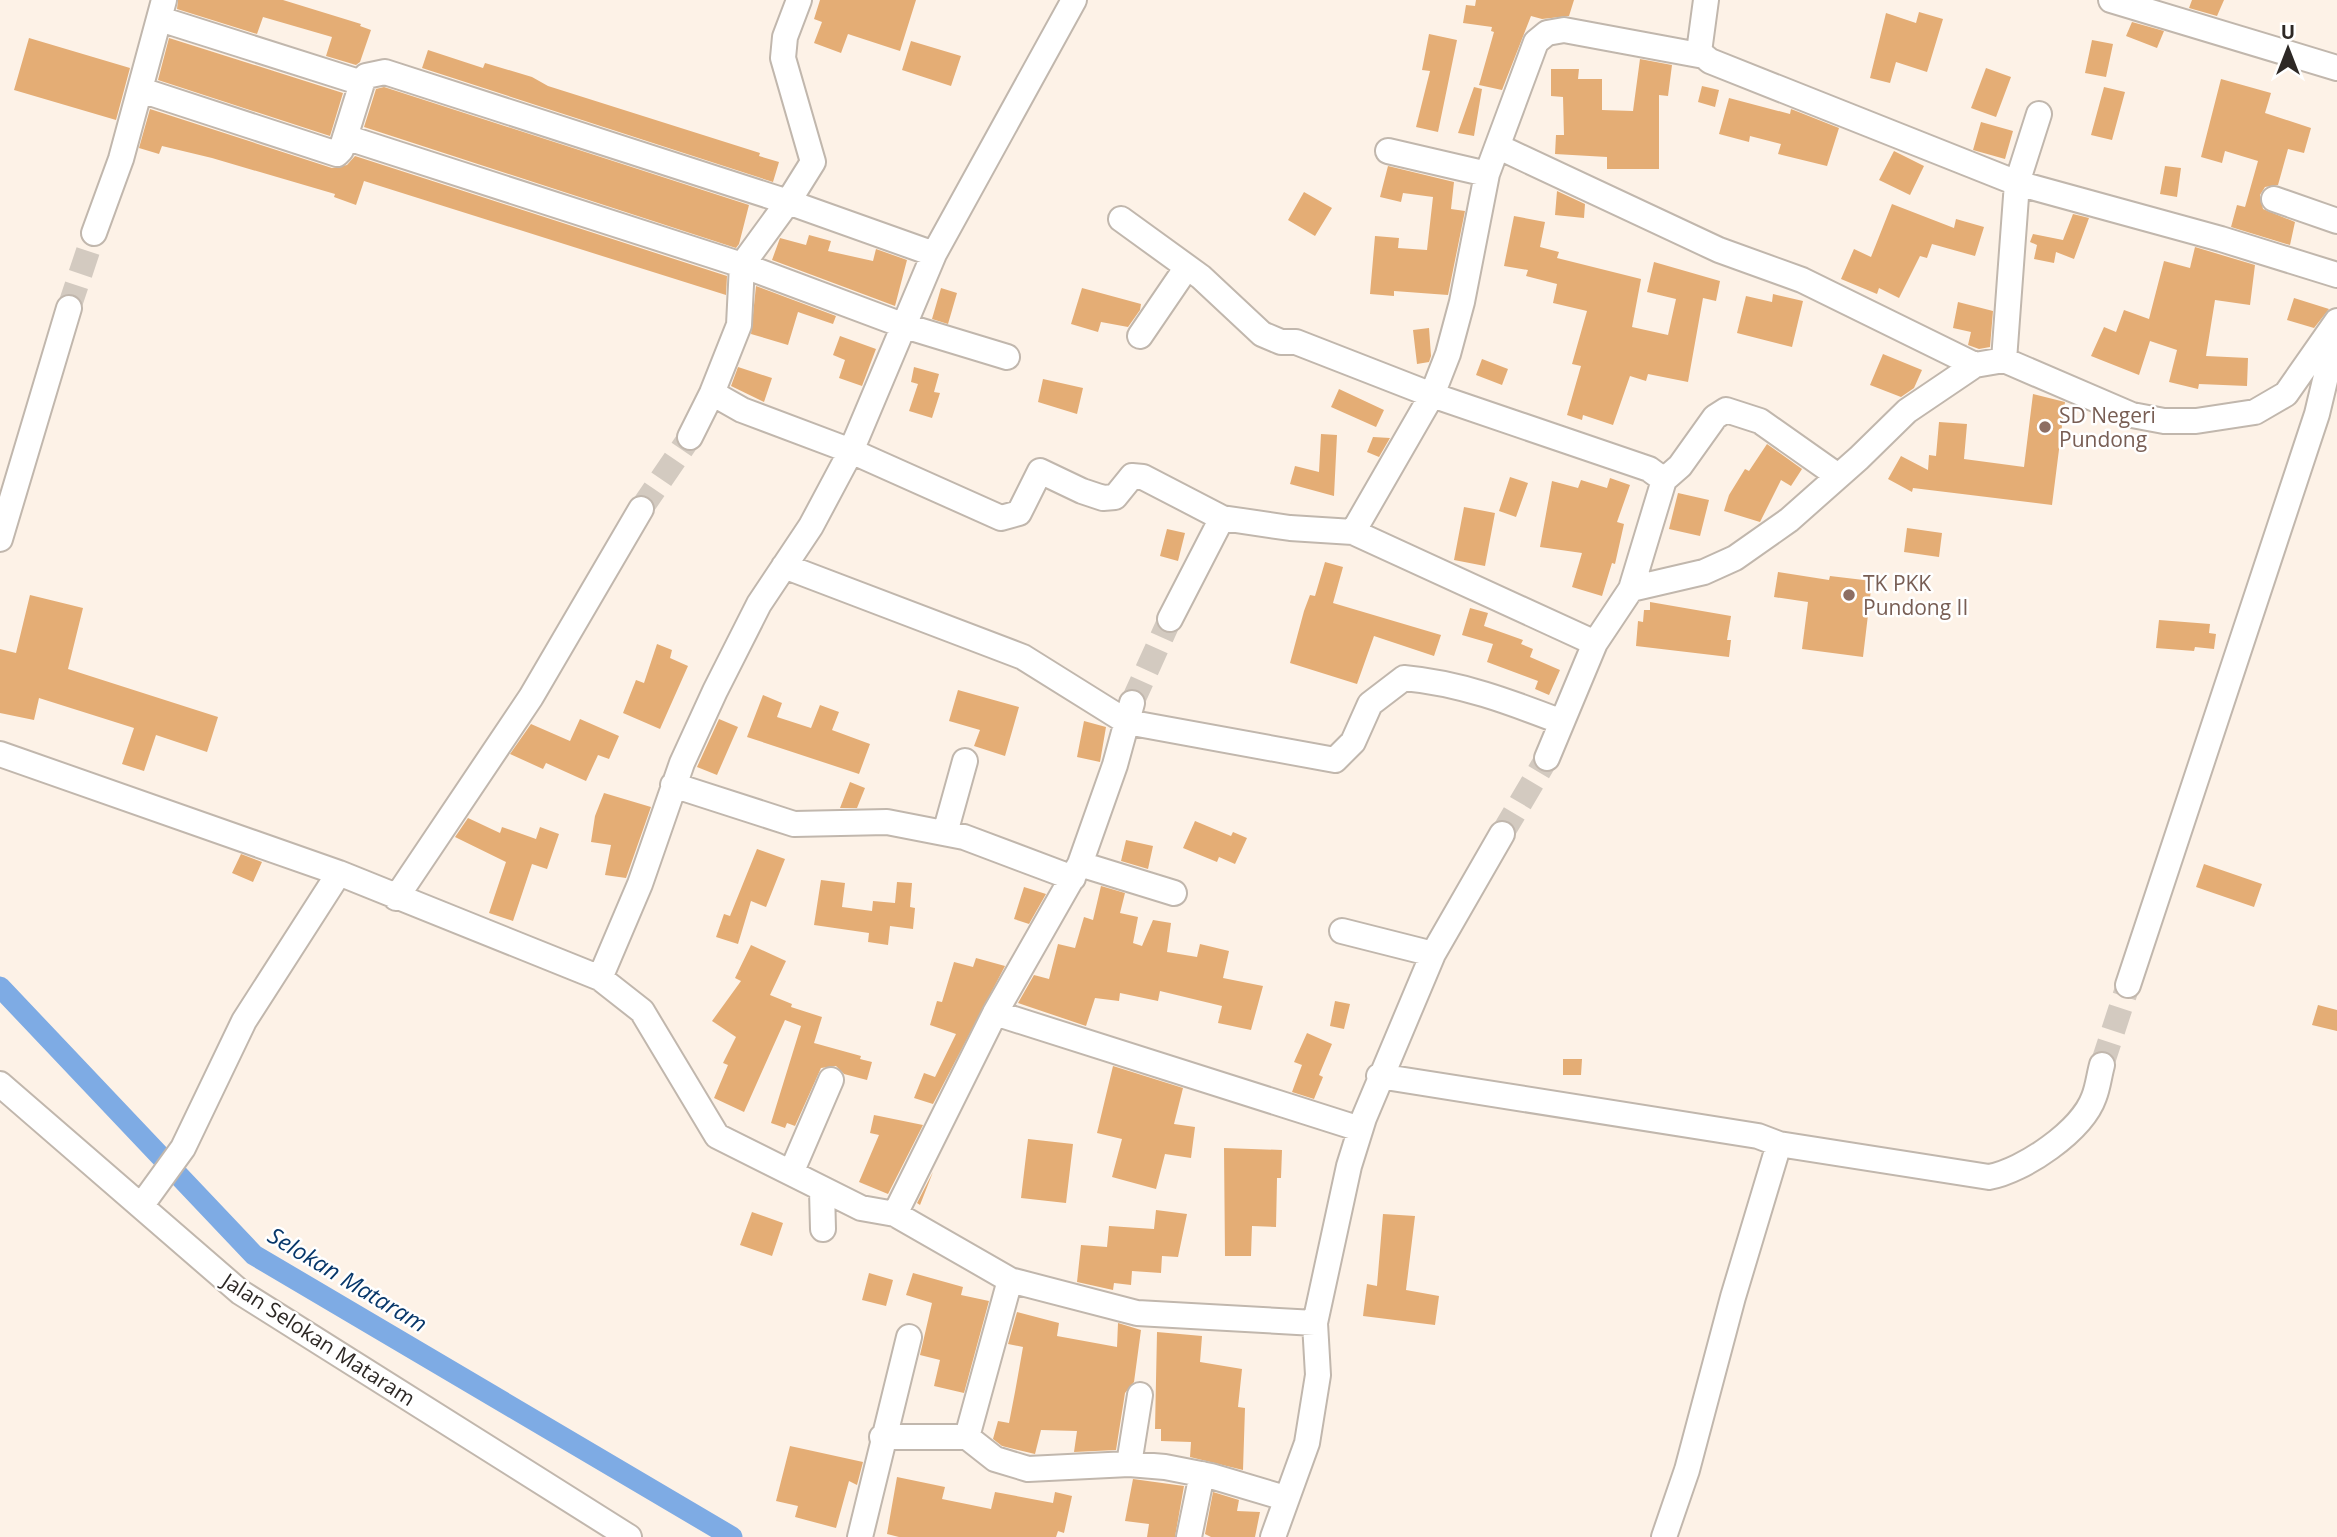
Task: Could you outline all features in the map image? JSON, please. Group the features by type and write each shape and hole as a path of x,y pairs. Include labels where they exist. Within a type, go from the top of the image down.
{"street":[{"path":"690,438 712,393 738,325 742,265 788,202 813,162 783,58 785,37 799,0"},
{"path":"600,978 640,884 673,785 715,691 759,604 811,526 851,451 933,254 1074,0"},
{"path":"1704,57 1699,52 1699,45 1706,0"},
{"path":"2111,0 2337,68"},
{"path":"94,233 121,159 162,10 362,83"},
{"path":"1353,531 1432,395 1448,354 1462,302 1487,174 1499,147 1528,58 1536,42 1547,33 1564,30 1704,57 1849,118 2017,183 2221,239 2337,275"},
{"path":"141,90 337,154 341,150 366,76 385,72 788,202 933,254"},
{"path":"2004,360 2017,183 2039,114"},
{"path":"345,137 742,265 905,326 1007,357"},
{"path":"1499,147 1719,250 1802,280 1975,365"},
{"path":"1388,151 1487,174"},
{"path":"2274,199 2337,221"},
{"path":"1121,219 1187,267 1262,334 1281,342 1296,342 1432,395 1649,470 1664,480"},
{"path":"1140,336 1187,267"},
{"path":"0,539 69,308"},
{"path":"1631,589 1704,572 1735,558 1789,520 1907,411 1975,365 2004,360 2132,415 2164,421 2196,421 2255,412 2286,394 2337,321"},
{"path":"2128,985 2317,414 2337,330"},
{"path":"712,393 742,410 851,451 1001,518 1019,513 1040,471 1103,498 1115,497 1132,475 1143,477 1222,518 1290,528 1353,531 1595,643"},
{"path":"1547,758 1595,643 1631,589 1664,480 1681,466 1715,417 1726,410 1760,421 1838,476"},
{"path":"396,898 530,697 641,509"},
{"path":"1170,619 1222,518"},
{"path":"785,566 1023,657 1130,713 1335,760 1353,742 1370,704 1404,678 1441,682 1492,696 1562,722"},
{"path":"895,1214 995,1013 1076,871 1130,713"},
{"path":"0,754 339,873 600,978 642,1011 717,1136 822,1191 861,1208 895,1214 1010,1280 1137,1313 1315,1323"},
{"path":"945,833 965,761"},
{"path":"673,785 794,824 813,826 875,821 945,833 1076,871 1174,893"},
{"path":"1273,1537 1307,1443 1318,1375 1315,1323 1349,1166 1360,1129 1379,1076 1433,954 1502,834"},
{"path":"141,1206 183,1148 244,1021 339,873"},
{"path":"1342,931 1433,954"},
{"path":"995,1013 1360,1129"},
{"path":"1379,1076 1758,1136 1779,1144 1989,1177 2005,1174 2054,1144 2073,1127 2094,1099 2102,1065"},
{"path":"791,1173 831,1080"},
{"name":"Jalan Selokan Mataram","path":"0,1084 240,1292 621,1535"},
{"path":"1664,1537 1687,1470 1733,1297 1779,1144"},
{"path":"822,1191 823,1229"},
{"path":"967,1437 1010,1280"},
{"path":"860,1537 882,1437 909,1337"},
{"path":"1129,1464 1140,1395"},
{"path":"882,1437 967,1437 995,1459 1028,1469 1129,1464 1202,1474 1285,1498"},
{"path":"1189,1537 1202,1474"}],"building":[{"path":"178,0 283,0 361,24 360,26 371,30 360,62 356,65 326,56 332,37 263,17 257,34 177,9"},
{"path":"820,0 916,0 900,51 848,34 841,53 814,43 822,22 814,19"},
{"path":"1476,0 1574,0 1569,16 1542,19 1531,16 1502,90 1479,85 1494,32 1491,31 1492,27 1463,23 1466,5 1475,6"},
{"path":"2192,0 2224,0 2217,16 2189,8"},
{"path":"1919,12 1943,19 1927,72 1896,62 1890,83 1870,78 1886,13 1916,23"},
{"path":"2132,22 2164,31 2157,48 2126,36"},
{"path":"1429,34 1457,40 1438,132 1416,127 1430,71 1422,70"},
{"path":"29,38 130,68 116,120 14,90"},
{"path":"169,38 343,93 330,136 158,80"},
{"path":"2092,40 2113,44 2106,77 2085,73"},
{"path":"911,41 961,56 951,86 902,70"},
{"path":"428,50 483,68 485,63 532,77 548,86 760,153 759,156 779,162 773,182 422,68"},
{"path":"1640,59 1672,65 1668,96 1659,95 1659,169 1607,169 1607,157 1555,154 1556,135 1564,135 1563,97 1551,96 1551,69 1579,69 1578,79 1602,79 1602,110 1633,111"},
{"path":"1986,68 2011,77 1996,117 1971,108"},
{"path":"2221,79 2271,93 2265,113 2311,128 2304,153 2288,149 2278,185 2265,187 2260,195 2263,209 2295,222 2290,245 2231,227 2237,205 2245,207 2258,161 2225,151 2222,163 2201,157"},
{"path":"1702,86 1719,90 1715,107 1698,102"},
{"path":"384,87 749,205 739,244 736,248 364,127 376,89"},
{"path":"1474,87 1482,89 1474,136 1458,133"},
{"path":"2104,87 2125,92 2112,140 2091,135"},
{"path":"1729,98 1790,114 1791,109 1839,128 1827,166 1778,154 1781,144 1750,136 1749,142 1719,134"},
{"path":"150,109 332,168 347,165 355,156 727,276 726,295 364,181 356,205 334,197 335,194 212,158 162,146 159,154 139,148"},
{"path":"1981,122 2013,131 2005,159 1973,150"},
{"path":"1894,151 1924,166 1910,195 1879,180"},
{"path":"1388,166 1454,182 1451,209 1465,211 1448,295 1394,291 1394,296 1370,294 1375,236 1399,238 1398,248 1427,250 1433,197 1403,193 1401,202 1380,197"},
{"path":"2165,166 2181,168 2177,197 2160,194"},
{"path":"1557,191 1585,204 1584,218 1555,215"},
{"path":"1304,192 1332,208 1315,236 1288,220"},
{"path":"1892,204 1954,228 1956,219 1984,227 1975,256 1932,244 1927,258 1920,256 1899,298 1879,288 1877,294 1841,279 1854,249 1871,257"},
{"path":"2073,214 2089,218 2074,259 2056,252 2054,263 2034,259 2037,245 2030,242 2033,234 2063,240"},
{"path":"1514,216 1545,222 1540,247 1559,252 1557,258 1641,279 1632,327 1668,335 1676,299 1647,292 1654,262 1720,281 1716,301 1703,298 1688,382 1648,374 1646,381 1630,376 1613,425 1583,415 1582,420 1567,415 1581,366 1572,364 1587,311 1553,303 1557,284 1526,276 1528,270 1504,266"},
{"path":"809,235 831,241 828,251 873,261 876,249 907,260 895,306 772,260 780,238 806,245"},
{"path":"2195,247 2255,265 2250,305 2215,300 2206,356 2248,358 2247,386 2199,384 2198,389 2169,382 2177,350 2150,341 2139,375 2091,356 2104,327 2116,332 2124,310 2149,319 2164,261 2190,268"},
{"path":"756,286 836,316 833,324 798,312 788,345 751,334"},
{"path":"941,288 957,293 948,324 932,319"},
{"path":"1082,288 1141,304 1140,310 1128,327 1101,322 1098,332 1071,324"},
{"path":"1773,294 1803,301 1792,347 1737,333 1746,296 1772,302"},
{"path":"2294,298 2329,309 2314,328 2287,320"},
{"path":"1958,302 1993,311 1990,347 1979,349 1968,345 1971,332 1953,328"},
{"path":"1429,328 1429,362 1417,364 1413,330"},
{"path":"840,336 876,349 862,386 839,378 845,360 833,355"},
{"path":"1883,354 1922,370 1914,388 1901,397 1870,385"},
{"path":"1482,359 1508,369 1502,385 1476,375"},
{"path":"738,367 772,378 764,402 731,386"},
{"path":"914,367 939,374 934,392 940,393 932,418 909,411 918,384 911,382"},
{"path":"1043,379 1083,388 1077,414 1038,402"},
{"path":"1339,389 1384,410 1376,427 1331,407"},
{"name":"SD Negeri Pundong","path":"2033,394 2065,402 2052,505 1913,488 1912,492 1888,479 1901,456 1928,470 1929,455 1936,456 1939,422 1967,424 1964,459 2024,467"},
{"path":"1321,434 1337,435 1334,496 1290,484 1295,466 1319,472"},
{"path":"1373,437 1390,438 1379,457 1367,452"},
{"path":"1767,444 1802,469 1791,486 1781,480 1760,522 1724,511 1729,495 1745,469 1749,471"},
{"path":"1510,477 1528,483 1516,517 1499,511"},
{"path":"1610,478 1630,485 1617,522 1624,524 1615,564 1612,563 1602,596 1572,587 1582,553 1540,547 1552,481 1578,488 1581,480 1607,488"},
{"path":"1678,493 1709,500 1700,536 1669,529"},
{"path":"1464,507 1495,513 1485,566 1454,560"},
{"path":"1907,528 1942,533 1939,557 1904,552"},
{"path":"1167,529 1185,533 1178,561 1160,556"},
{"path":"1325,562 1343,567 1333,603 1441,635 1434,656 1374,636 1357,684 1290,663 1304,611 1310,595 1315,596"},
{"path":"1778,572 1829,580 1830,576 1872,581 1863,657 1802,649 1808,602 1774,597"},
{"path":"30,595 83,608 68,669 218,717 207,752 156,735 144,771 122,764 134,728 39,698 34,720 0,713 0,649 16,653"},
{"path":"1650,602 1731,616 1727,640 1731,640 1729,657 1636,646 1638,621 1643,622 1644,610 1650,610"},
{"path":"1470,608 1488,613 1484,626 1523,640 1521,644 1533,649 1530,657 1560,670 1549,695 1535,689 1538,681 1487,662 1493,644 1462,635"},
{"path":"2159,620 2210,624 2209,633 2216,634 2214,649 2195,647 2194,651 2156,648"},
{"path":"657,644 672,650 670,658 688,666 660,729 623,713 636,680 644,683"},
{"path":"958,690 1019,707 1005,756 974,746 980,730 949,721"},
{"path":"763,695 782,703 777,717 811,728 820,705 839,712 832,730 870,744 859,774 747,737"},
{"path":"580,719 619,736 609,759 598,755 586,781 546,763 543,769 510,754 531,724 570,741"},
{"path":"719,719 738,727 717,775 697,767"},
{"path":"1084,721 1106,727 1100,762 1077,757"},
{"path":"850,782 865,788 857,808 840,808"},
{"path":"604,793 651,807 626,878 605,875 611,845 591,842 595,816"},
{"path":"468,818 500,833 502,827 536,839 540,827 559,834 547,869 532,864 513,921 489,913 506,862 455,837"},
{"path":"1195,821 1231,836 1233,832 1247,838 1235,864 1219,857 1217,862 1183,848"},
{"path":"1126,840 1153,846 1148,869 1121,861"},
{"path":"757,849 785,859 766,907 751,901 738,944 716,937 724,914 730,916"},
{"path":"241,854 262,862 253,882 232,873"},
{"path":"2204,864 2262,884 2254,907 2196,887"},
{"path":"821,880 845,883 842,907 872,911 873,901 895,903 897,882 912,883 910,907 915,908 913,929 890,926 888,945 868,942 869,933 814,925"},
{"path":"1101,886 1125,893 1120,913 1138,917 1133,943 1142,946 1153,920 1171,923 1167,952 1197,957 1200,944 1229,951 1223,978 1263,986 1251,1030 1218,1023 1222,1006 1160,991 1158,1001 1120,993 1119,1001 1095,998 1086,1026 1018,1003 1034,975 1049,979 1058,944 1075,948 1084,917 1093,920"},
{"path":"1024,887 1046,894 1029,924 1014,919"},
{"path":"751,945 786,961 770,995 792,1004 791,1007 822,1017 814,1043 861,1056 860,1059 872,1062 867,1080 844,1074 836,1066 821,1068 795,1126 787,1123 785,1128 771,1123 801,1026 785,1020 744,1112 714,1098 728,1065 723,1063 736,1037 712,1021 741,981 735,978"},
{"path":"976,958 1005,966 933,1104 914,1098 924,1073 935,1077 956,1034 930,1025 937,1001 942,1002 954,962 973,967"},
{"path":"1335,1001 1350,1004 1344,1029 1330,1026"},
{"path":"2318,1005 2337,1010 2337,1031 2312,1025"},
{"path":"1307,1033 1332,1044 1319,1075 1323,1077 1314,1099 1292,1092 1302,1065 1294,1062"},
{"path":"1563,1059 1582,1059 1581,1075 1563,1075"},
{"path":"1113,1066 1183,1088 1174,1124 1195,1127 1191,1158 1165,1154 1156,1189 1112,1177 1122,1139 1097,1133"},
{"path":"874,1115 923,1125 888,1194 859,1182 879,1135 870,1133"},
{"path":"1028,1139 1073,1144 1066,1203 1021,1198"},
{"path":"1224,1148 1282,1150 1281,1178 1277,1178 1276,1227 1252,1226 1251,1256 1225,1256"},
{"path":"933,1172 920,1205 917,1203"},
{"path":"1156,1210 1187,1214 1178,1257 1162,1256 1161,1273 1132,1271 1131,1285 1114,1283 1113,1290 1077,1282 1081,1245 1107,1247 1109,1226 1154,1229"},
{"path":"752,1212 783,1223 772,1256 740,1245"},
{"path":"1383,1214 1415,1216 1406,1290 1439,1296 1435,1325 1363,1316 1367,1284 1377,1286"},
{"path":"869,1273 893,1280 886,1306 862,1300"},
{"path":"913,1273 963,1287 961,1295 989,1301 964,1393 934,1386 940,1360 920,1355 932,1303 906,1295"},
{"path":"1017,1312 1059,1323 1057,1336 1117,1347 1118,1323 1141,1330 1134,1382 1125,1393 1116,1450 1074,1452 1077,1431 1041,1430 1035,1454 1002,1446 993,1439 998,1421 1009,1423 1015,1392 1023,1347 1008,1344"},
{"path":"1157,1332 1202,1336 1200,1362 1242,1369 1238,1407 1245,1408 1243,1470 1190,1457 1191,1442 1161,1441 1161,1429 1155,1429"},
{"path":"790,1446 863,1462 857,1485 849,1481 836,1528 795,1517 798,1506 776,1501"},
{"path":"897,1477 945,1487 942,1499 991,1509 995,1492 1053,1503 1055,1492 1072,1496 1064,1533 1058,1531 1056,1537 899,1537 887,1534"},
{"path":"1133,1479 1184,1486 1175,1537 1147,1537 1149,1524 1125,1521"},
{"path":"1213,1492 1239,1500 1237,1511 1260,1512 1255,1537 1211,1537 1205,1534"}],"waterway":[{"name":"Selokan Mataram","path":"0,987 254,1255 732,1537"}],"tunnel":[{"path":"69,308 94,233"},
{"path":"641,509 690,437"},
{"path":"1132,703 1170,619"},
{"path":"1502,834 1547,758"},
{"path":"2102,1065 2128,985"}],"place":[{"name":"SD Negeri Pundong","path":"2045,427"},
{"name":"TK PKK Pundong II","path":"1849,595"}]}
